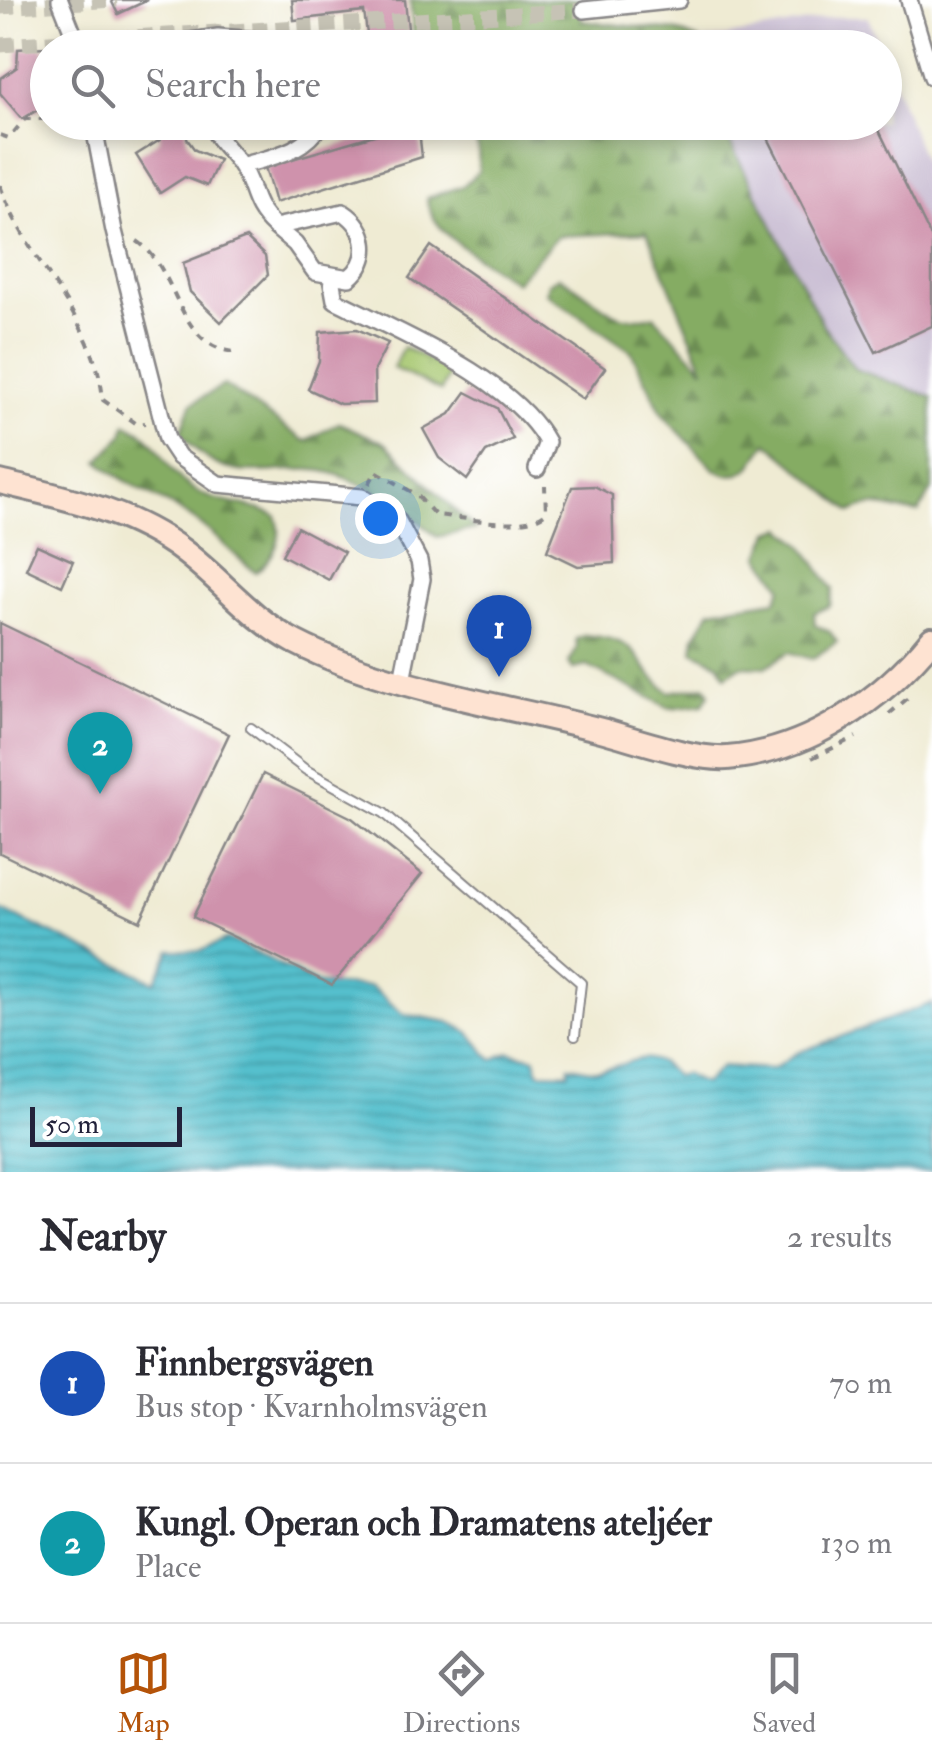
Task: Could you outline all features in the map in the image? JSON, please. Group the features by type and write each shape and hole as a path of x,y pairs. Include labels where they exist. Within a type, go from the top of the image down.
{"street":[{"path":"60,0 71,30"},
{"path":"584,10 678,0"},
{"path":"910,0 932,76"},
{"path":"97,140 114,230 160,422 179,457 218,484 362,497 398,521 419,561 422,579 402,680"},
{"path":"218,140 241,166 257,211 275,227 296,244 308,267 331,278 349,278 361,268 366,255 352,218 332,214 275,227"},
{"path":"241,166 296,150 311,140"},
{"path":"331,278 335,300 436,352 506,397 536,422 547,442 537,469"},
{"path":"0,482 101,508 136,522 186,553 264,624 314,651 402,680 723,758 783,747 842,718 893,679 932,639"}],"lane":[{"path":"252,728 306,770 384,812 533,937 581,983 575,1036"}],"path":[{"path":"0,136 9,138 25,119 30,119"},
{"path":"0,186 38,262 92,347 103,400 137,424 160,422"},
{"path":"114,230 140,243 158,259 189,323 206,344 220,351 238,352"},
{"path":"372,478 376,471 417,496 434,514 508,523 537,520 546,512 546,483 537,469"}],"shaded area":[{"path":"836,17 868,17 873,30 762,30"},
{"path":"902,104 932,183 932,397 855,369 823,325 729,140 902,140"}],"green space":[{"path":"410,0 578,0 582,21 666,30 413,30"},
{"path":"475,140 729,140 823,325 855,369 932,397 932,490 919,512 869,506 851,512 767,442 751,467 739,474 727,475 714,469 663,415 631,351 546,293 548,283 559,277 613,313 638,318 654,316 704,369 647,232 558,236 515,282 449,236 430,211 427,198 463,186 479,171"},
{"path":"403,347 451,370 441,391 393,368"},
{"path":"224,385 305,441 339,423 385,443 475,529 437,537 390,502 338,475 317,470 256,472 217,465 199,453 181,432 191,404"},
{"path":"126,424 148,438 193,489 276,516 279,532 273,554 256,572 189,516 99,461 123,435"},
{"path":"783,528 803,545 833,589 830,606 814,613 815,625 830,632 837,642 812,659 789,652 766,667 741,666 726,676 718,663 693,651 695,636 711,610 776,600 782,587 760,556 770,532"},
{"path":"585,635 630,648 670,692 706,686 710,694 703,704 670,708 587,666 573,669 569,663 577,648 576,639"}],"water":[{"path":"0,909 155,982 171,950 201,951 228,939 319,984 371,987 403,1014 449,1022 469,1032 492,1060 510,1052 535,1058 539,1072 569,1073 569,1066 601,1070 649,1059 675,1076 684,1074 704,1084 722,1066 772,1069 797,1053 932,1003 932,1172 0,1172"}],"building":[{"path":"111,0 148,0 118,14"},
{"path":"292,0 405,0 408,30 366,30 364,12 294,20"},
{"path":"30,48 30,114 22,119 0,93 0,79 17,67 18,49"},
{"path":"160,140 188,140 195,150 219,160 207,186 185,177 160,193 136,155"},
{"path":"357,140 420,140 422,157 275,203 265,167"},
{"path":"769,140 884,140 932,239 932,326 876,352"},
{"path":"246,238 265,256 268,275 221,322 190,292 183,263"},
{"path":"431,246 605,368 583,399 409,278"},
{"path":"357,329 388,343 374,370 375,403 340,404 308,389 319,361 320,332"},
{"path":"466,392 497,408 513,439 486,452 467,480 439,458 423,429 450,414"},
{"path":"594,486 612,495 614,563 578,566 547,551 572,487"},
{"path":"297,527 344,552 329,580 282,555"},
{"path":"37,545 73,561 62,586 26,569"},
{"path":"0,623 229,734 140,921 0,853"},
{"path":"263,774 352,818 422,874 332,985 193,917"}],"tunnel":[{"path":"0,7 117,0"},
{"path":"250,30 584,10"},
{"path":"0,45 30,43"}],"place":[{"name":"Finnbergsvägen","path":"499,677"},
{"name":"Kungl. Operan och Dramatens ateljéer","path":"100,794"}]}
